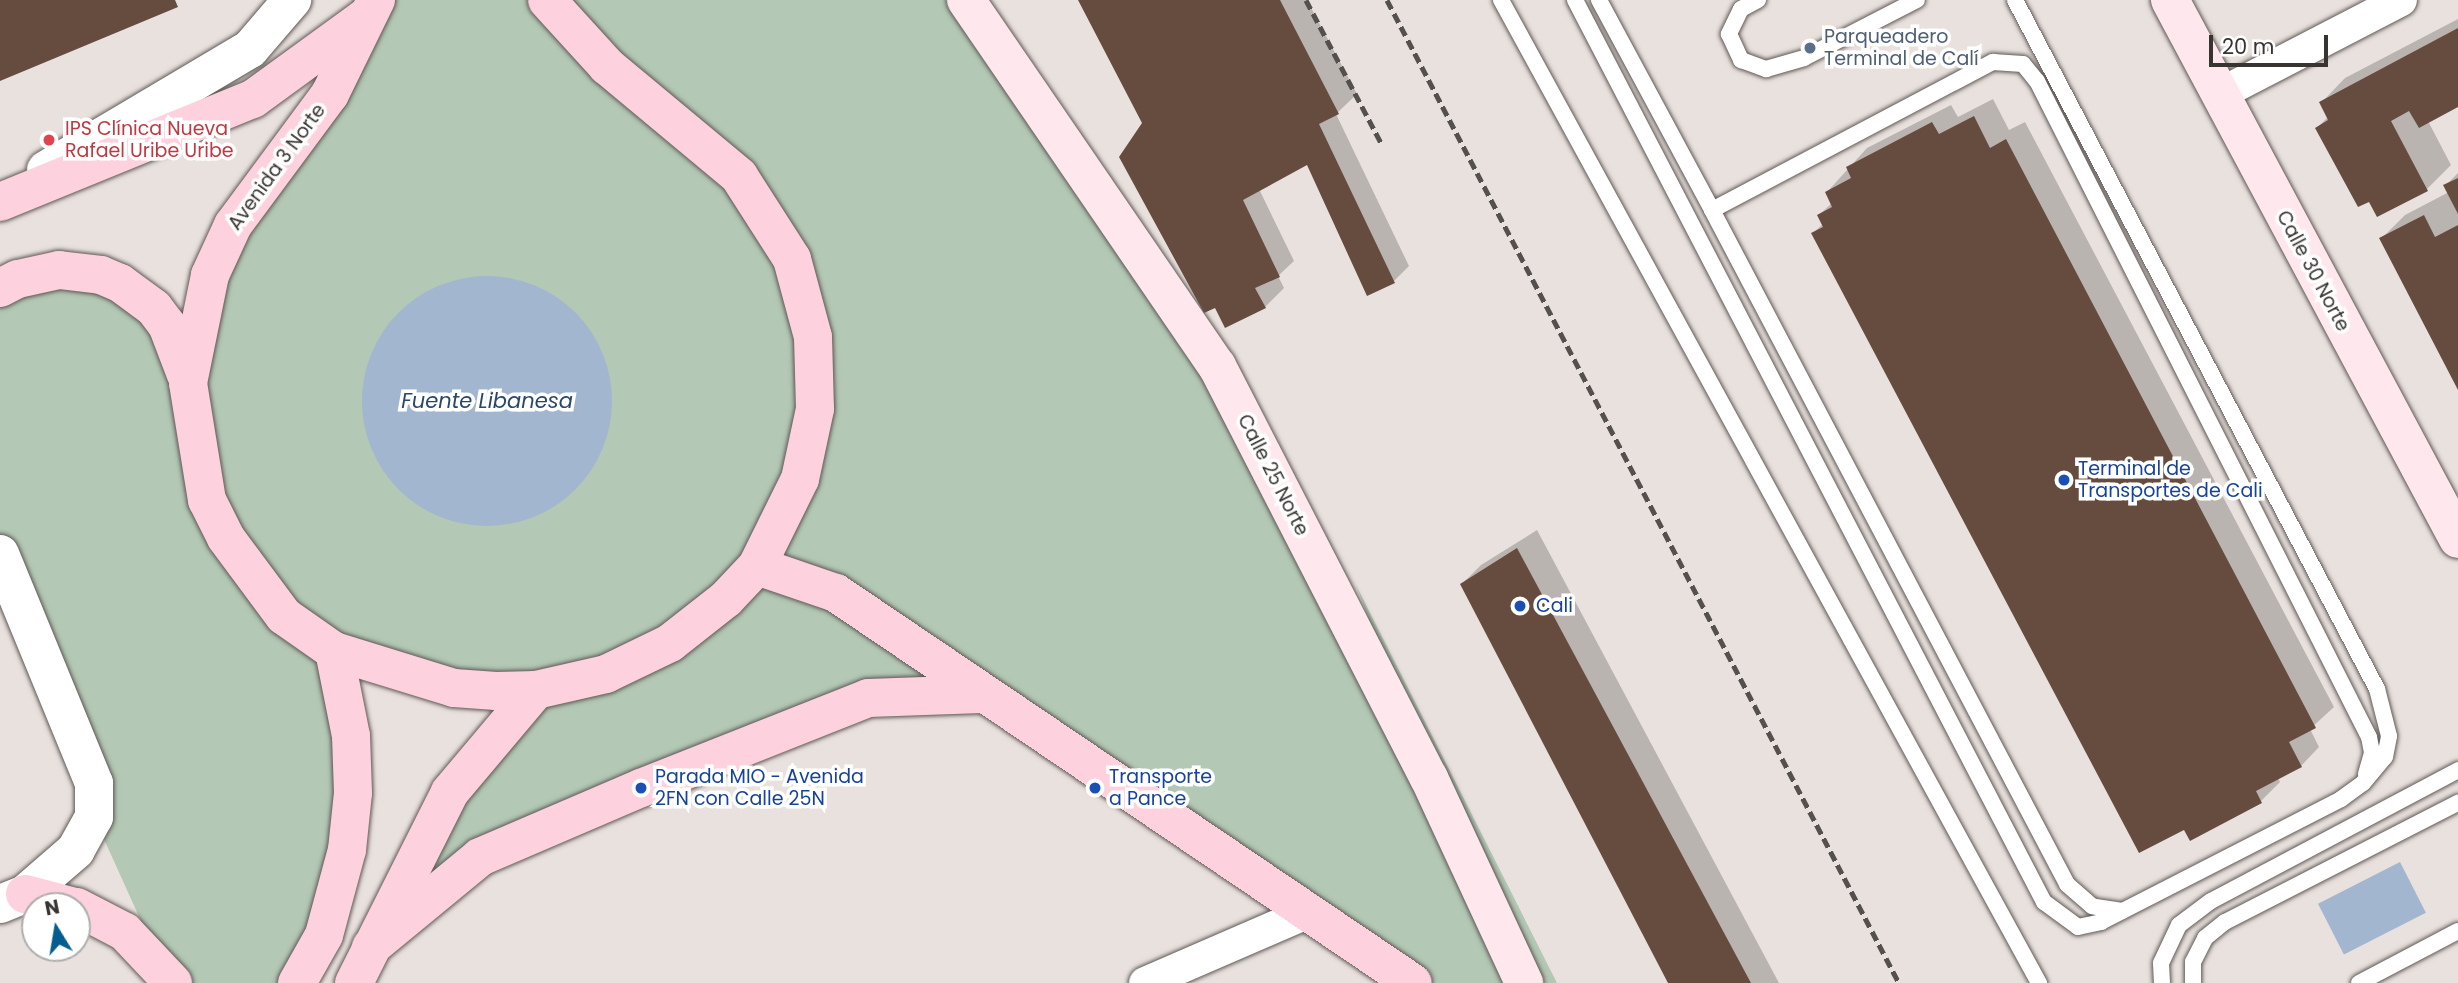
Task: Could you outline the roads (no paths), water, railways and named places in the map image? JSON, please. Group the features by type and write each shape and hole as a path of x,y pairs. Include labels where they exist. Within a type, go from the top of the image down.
{"main road":[{"name":"Avenida 3 Norte","path":"375,5 330,94 233,225 209,275 188,383 207,500 226,538 284,616 334,651 454,688 536,690 606,674 670,643 726,599 757,566 800,479 815,409 813,337 792,259 739,176 607,66 547,0"},
{"name":"Calle 25 Norte","path":"966,0 1217,366 1429,778 1524,983"},
{"name":"Calle 30 Norte","path":"2170,0 2218,95 2458,539"},
{"path":"0,199 253,99 375,5"},
{"path":"0,288 18,279 59,270 101,275 120,284 154,308 167,325 184,363 188,383"},
{"path":"757,566 836,593 1413,983"},
{"path":"297,983 324,935 347,849 353,793 351,736 334,651"},
{"path":"354,983 450,792 536,690"},
{"path":"371,947 480,857 641,788 868,698 982,694"},
{"path":"91,915 125,932 173,983"}],"street":[{"path":"0,199 250,49 292,0"},
{"path":"2218,95 2401,0"},
{"path":"0,554 94,783 94,817 76,850 12,899"},
{"path":"1145,983 1309,912"}],"lane":[{"path":"1502,0 2039,983"},
{"path":"1575,0 2044,902 2078,927 2122,911 2341,799 2363,783 2385,757 2389,736 2377,689 2015,0"},
{"path":"1599,0 1713,209 2067,884 2092,905 2122,911"},
{"path":"1758,0 1741,9 1728,34 1741,60 1766,69 1804,58 1917,0"},
{"path":"1713,209 1993,62 2022,64 2037,81 2369,737 2372,753 2363,783"},
{"path":"2162,983 2161,963 2179,925 2211,901 2458,770"},
{"path":"2193,983 2193,962 2204,938 2225,922 2458,803"},
{"path":"2359,983 2458,931"}],"water":[{"name":"Fuente Libanesa","path":"487,276 511,278 535,285 566,304 584,322 603,353 610,377 610,425 603,449 584,480 566,498 535,517 511,524 487,526 463,524 439,517 408,498 390,480 371,449 364,425 362,401 364,377 371,353 390,322 408,304 439,285 463,278"},
{"path":"2400,862 2426,913 2344,955 2318,904"}],"railway":[{"path":"1306,0 1382,145"},
{"path":"1387,0 1899,983"}],"place":[{"name":"Parqueadero Terminal de Calí","path":"1810,48"},
{"name":"IPS Clínica Nueva Rafael Uribe Uribe","path":"49,140"},
{"name":"Terminal de Transportes de Cali","path":"2064,480"},
{"name":"Cali","path":"1520,606"},
{"name":"Parada MIO - Avenida 2FN con Calle 25N","path":"641,788"},
{"name":"Transporte a Pance","path":"1095,788"}]}
